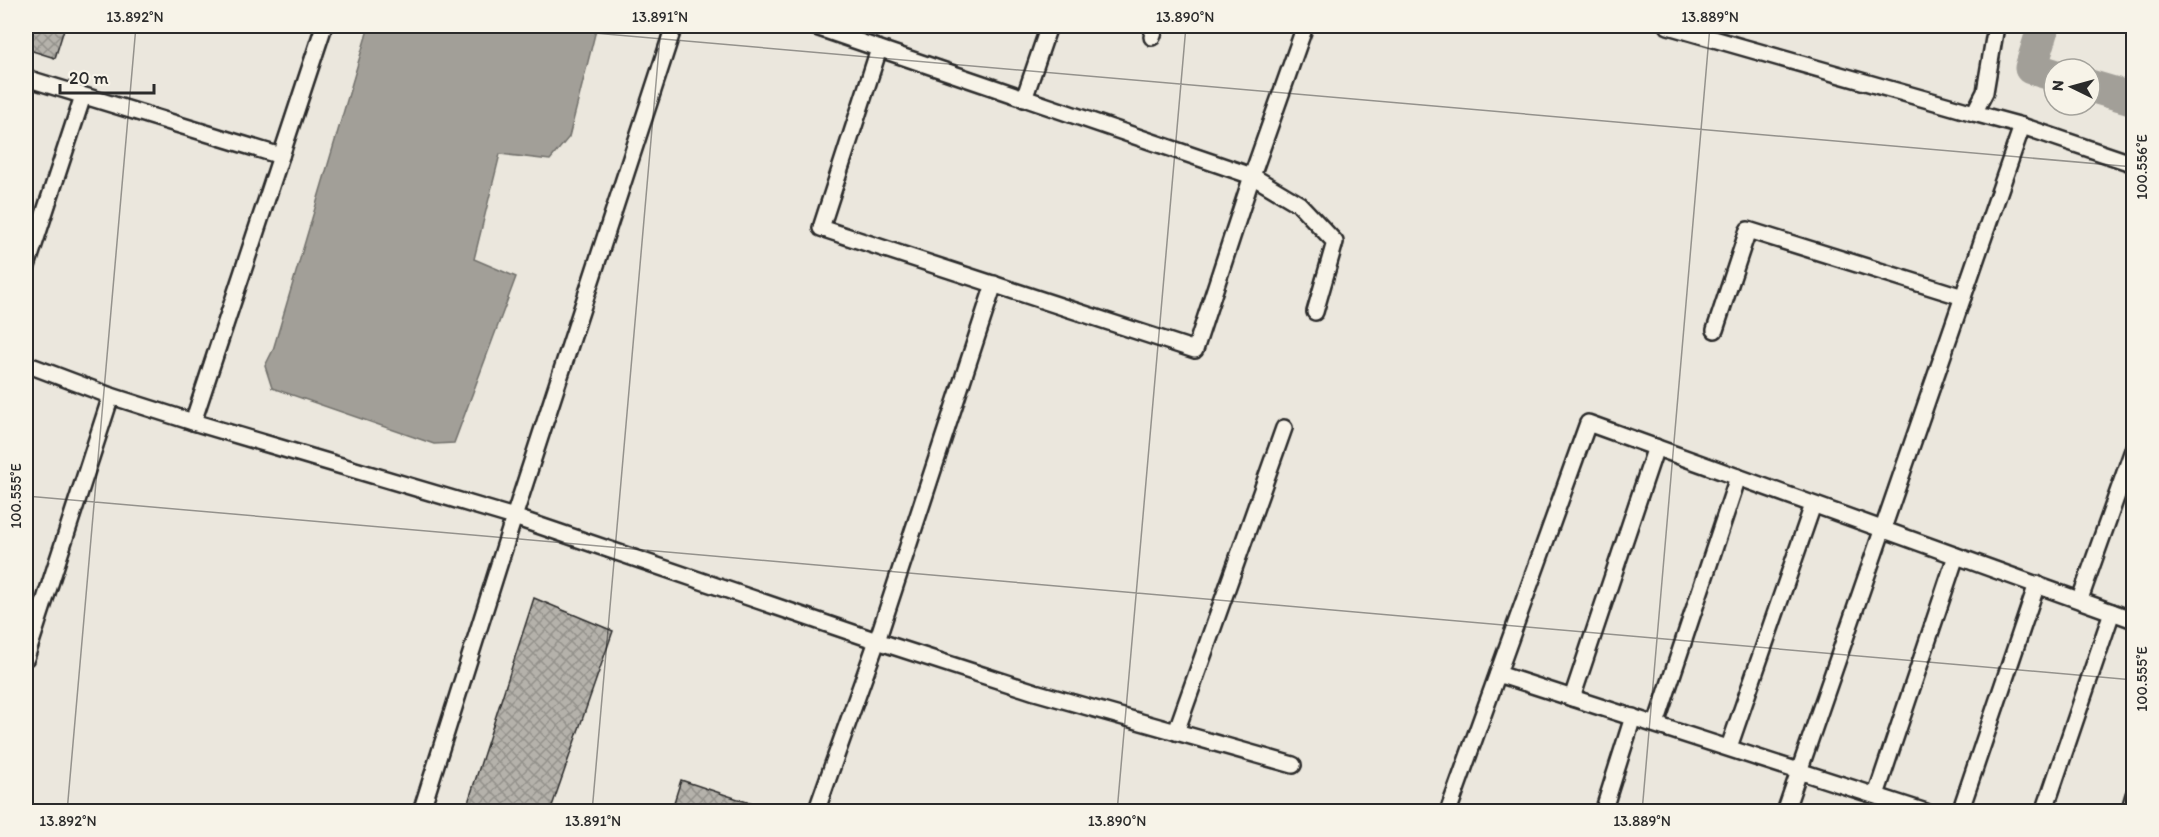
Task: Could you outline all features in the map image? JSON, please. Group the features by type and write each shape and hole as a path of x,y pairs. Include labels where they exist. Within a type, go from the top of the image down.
{"lane":[{"path":"193,422 324,26"},
{"path":"421,812 514,517 674,26"},
{"path":"813,26 1252,176 1299,204 1335,243 1315,312"},
{"path":"1024,99 1049,26"},
{"path":"879,49 821,228 1195,350 1252,176 1305,26"},
{"path":"1668,26 2022,126 2133,164"},
{"path":"1974,113 1985,92 1996,26"},
{"path":"26,78 281,156"},
{"path":"26,269 82,96"},
{"path":"1785,812 2022,126"},
{"path":"1715,330 1748,230 1963,297"},
{"path":"816,812 877,641 994,284"},
{"path":"26,364 111,396 193,422 514,517 877,641 1035,692 1293,765"},
{"path":"26,658 111,396"},
{"path":"1448,812 1588,423 2133,620"},
{"path":"1176,732 1284,428"},
{"path":"1572,698 1656,447"},
{"path":"2080,599 2133,447"},
{"path":"1656,724 1737,477"},
{"path":"1729,747 1813,505"},
{"path":"1876,795 1956,556"},
{"path":"1960,812 2037,584"},
{"path":"2044,812 2112,612"},
{"path":"1498,674 1926,812"},
{"path":"1603,812 1633,717"},
{"path":"2129,812 2133,795"}],"shaded area":[{"path":"369,26 597,26 569,137 550,160 500,154 474,259 516,277 454,443 434,444 272,388 265,366 273,350"}],"building":[{"path":"26,26 65,26 55,58 26,49"},
{"path":"534,598 613,631 550,812 465,812"},
{"path":"681,780 765,808 764,812 671,812"}],"waterway":[{"path":"2042,71 2031,68 2044,26"},
{"path":"2102,90 2134,99"}]}
